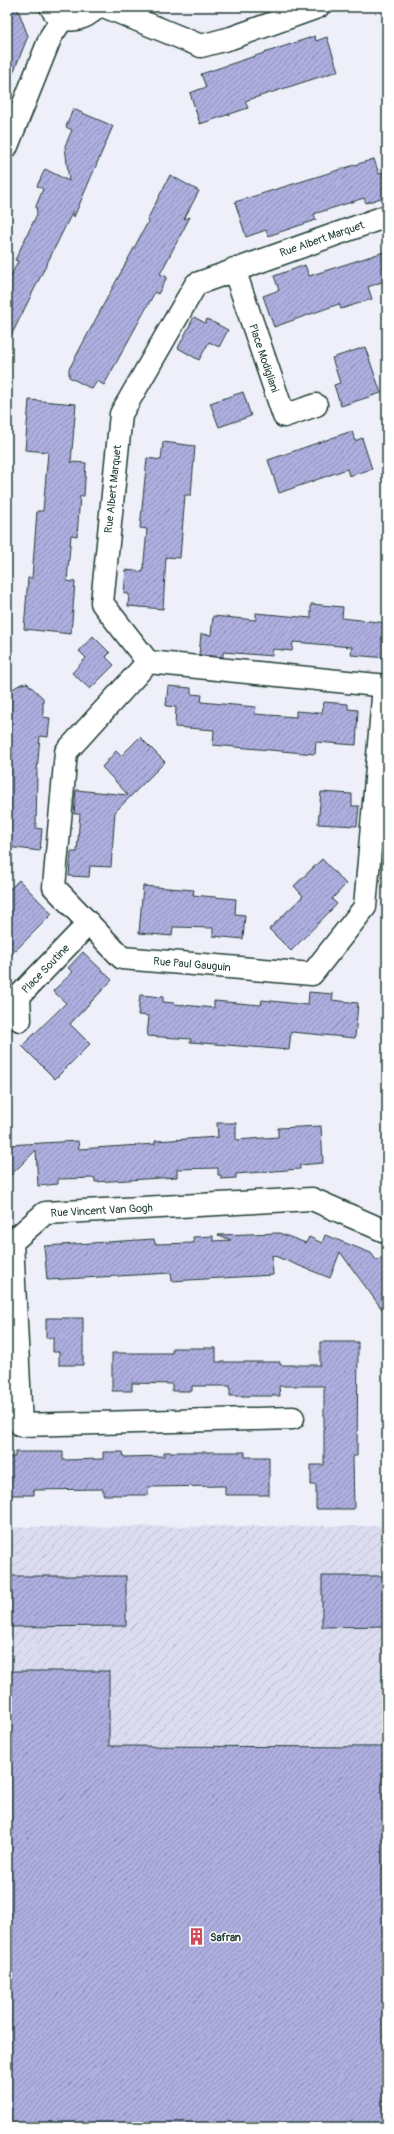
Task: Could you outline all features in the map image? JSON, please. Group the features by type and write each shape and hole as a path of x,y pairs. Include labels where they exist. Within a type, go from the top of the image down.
{"street":[{"path":"7,146 51,36 57,13 77,20 90,15 98,7"},
{"path":"106,7 201,46 231,38 318,7"},
{"name":"Rue Albert Marquet","path":"148,662 102,603 121,414 196,284 234,269 387,216"},
{"name":"Place Modigliani","path":"234,269 284,416 316,405"},
{"path":"148,662 386,686"},
{"name":"Rue Paul Gauguin","path":"148,662 66,752 54,887 122,958 312,974 365,907 386,686"},
{"name":"Place Soutine","path":"20,1020 19,996 89,924"},
{"name":"Rue Vincent Van Gogh","path":"293,1418 21,1425 12,1242 45,1213 312,1199 387,1232"}],"shaded area":[{"name":"Safran","path":"387,1526 387,2127 7,2127 7,1527"}],"building":[{"path":"7,7 17,7 28,36 8,86"},
{"path":"315,36 316,41 327,37 338,71 245,101 248,108 200,124 190,93 206,87 201,74"},
{"path":"73,109 113,126 74,217 73,211 7,344 7,284 18,261 15,260 37,214 36,206 43,189 37,186 45,169 69,181 65,146 72,130 66,127"},
{"path":"374,159 379,174 387,171 387,196 366,203 364,198 314,214 316,220 268,236 266,230 246,237 235,202"},
{"path":"170,175 199,191 184,219 190,217 160,274 167,277 158,294 155,292 104,385 97,381 92,389 69,377 69,369 149,220 147,220"},
{"path":"387,251 387,280 368,287 372,299 341,309 339,304 274,327 263,296 279,290 274,276 305,265 309,276"},
{"path":"194,317 205,323 207,319 228,330 219,347 209,342 199,360 178,348"},
{"path":"365,347 381,393 341,406 334,385 340,383 332,358"},
{"path":"243,392 251,416 219,427 210,403"},
{"path":"29,400 76,404 71,462 86,463 84,496 80,496 77,536 71,535 67,581 75,582 71,634 24,629 28,578 32,578 37,511 43,511 48,452 25,450"},
{"path":"352,431 355,441 362,438 372,469 349,476 347,469 279,493 268,460"},
{"path":"163,442 195,446 191,495 185,495 180,558 166,557 163,609 128,606 129,594 124,593 126,570 143,572 147,529 140,528 147,458 161,460"},
{"path":"311,604 343,607 342,618 387,623 387,658 351,655 352,647 293,642 292,651 273,649 272,656 223,652 223,657 199,655 201,634 211,635 213,616 256,620 256,613 311,618"},
{"path":"93,636 110,653 106,657 114,665 90,689 72,673 86,658 79,651"},
{"path":"27,683 43,698 43,717 50,718 48,737 40,736 37,771 36,828 42,829 40,851 7,847 7,728 9,691 21,684"},
{"path":"168,686 191,688 191,694 202,695 201,702 256,707 255,714 296,717 296,711 322,713 324,702 348,704 348,709 358,710 356,745 316,742 315,754 213,745 214,730 175,727 176,707 166,706"},
{"path":"140,737 165,762 115,812 111,867 90,866 89,877 69,876 71,852 77,852 80,814 74,814 76,790 128,795 102,767 116,751 121,756"},
{"path":"321,792 352,794 352,806 359,806 357,826 318,824"},
{"path":"322,859 346,884 332,899 337,904 291,951 269,929 303,896 294,886"},
{"path":"19,880 52,914 7,959 7,892"},
{"path":"143,886 194,890 193,895 236,899 235,914 245,915 243,939 213,936 213,928 173,927 172,936 139,933"},
{"path":"83,952 112,980 70,1024 90,1044 55,1079 22,1046 66,1003 53,991 73,972 68,968"},
{"path":"309,992 333,994 332,1000 358,1003 355,1038 291,1032 289,1050 190,1042 191,1039 147,1036 149,1016 138,1015 140,995 163,997 163,1002 174,1004 214,1008 214,1001 261,1005 262,1000 308,1005"},
{"path":"217,1123 236,1123 236,1140 278,1137 278,1128 321,1126 323,1163 300,1165 300,1169 236,1174 236,1178 221,1179 221,1175 218,1175 218,1168 177,1169 177,1177 95,1182 95,1178 58,1179 58,1184 38,1186 36,1150 7,1179 7,1145 78,1141 79,1149 155,1144 155,1141 218,1137"},
{"path":"279,1233 306,1243 309,1237 322,1243 325,1235 371,1253 377,1261 387,1254 387,1316 340,1252 330,1278 272,1255 273,1275 172,1281 171,1273 47,1280 44,1246 154,1239 155,1244 194,1243 193,1237 213,1236 213,1241 231,1240 218,1235"},
{"path":"46,1318 83,1318 83,1365 59,1365 59,1352 53,1352 53,1338 46,1338"},
{"path":"320,1342 358,1342 357,1456 353,1456 354,1509 316,1509 316,1485 311,1485 311,1465 324,1465 324,1386 279,1386 280,1396 230,1396 230,1386 192,1386 192,1391 172,1391 172,1384 132,1383 132,1391 112,1391 112,1353 172,1353 172,1348 216,1348 216,1362 280,1362 280,1365 320,1365"},
{"path":"15,1452 63,1452 63,1460 103,1459 103,1452 123,1452 124,1457 164,1456 164,1452 245,1452 245,1457 269,1457 269,1495 225,1495 225,1486 148,1487 148,1495 103,1495 103,1489 34,1490 34,1495 7,1495 7,1457 15,1457"},
{"path":"7,1576 126,1576 126,1626 7,1627"},
{"path":"322,1576 387,1576 387,1626 322,1627"},
{"name":"Safran","path":"8,1671 109,1671 109,1746 387,1747 387,2127 7,2127"}],"place":[{"name":"Safran","path":"197,1937"}]}
